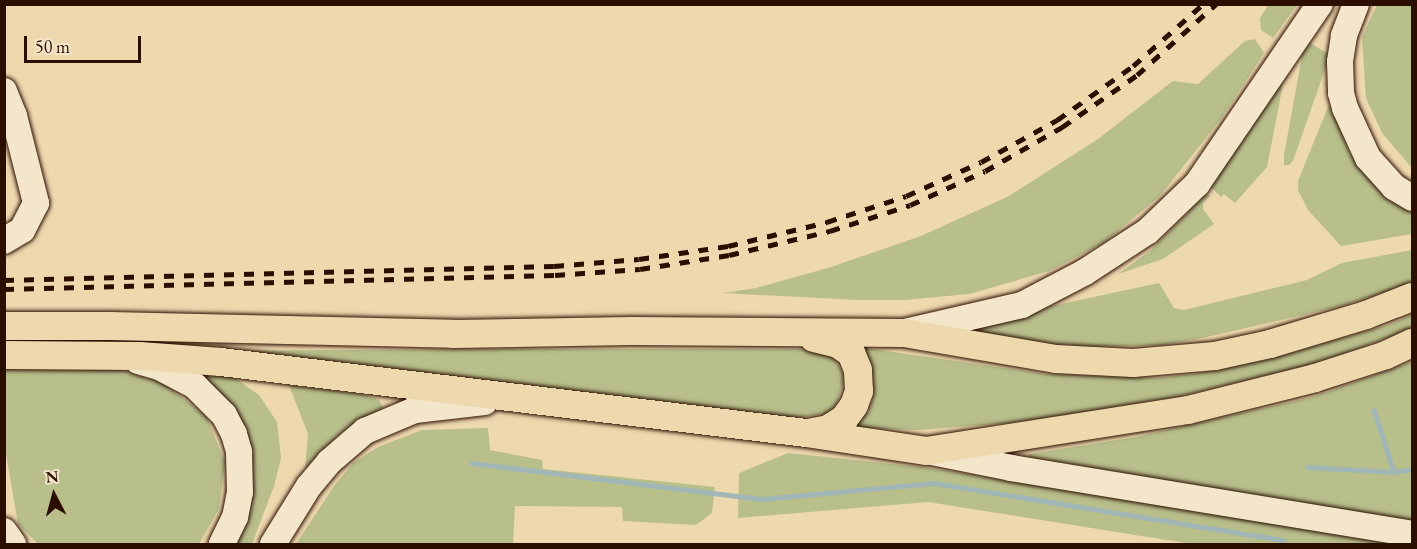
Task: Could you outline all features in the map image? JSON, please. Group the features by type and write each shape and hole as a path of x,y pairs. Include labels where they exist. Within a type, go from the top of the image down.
{"main road":[{"path":"904,333 1022,304 1085,272 1148,231 1197,184 1320,4"},
{"path":"1356,4 1344,36 1341,55 1341,93 1345,108 1368,158 1394,187 1413,198"},
{"path":"4,90 14,116 36,203 22,230 4,241"},
{"path":"4,326 110,326 453,334 904,333 1056,359 1160,362 1215,356 1270,344 1357,318 1413,297"},
{"path":"782,333 841,346 851,353 858,370 859,391 850,412 828,429 806,433"},
{"path":"926,451 1129,421 1198,408 1315,378 1386,355 1413,343"},
{"path":"4,355 108,355 221,362 806,433 926,451 1011,468 1413,534"},
{"path":"108,355 143,362 177,375 195,386 224,415 234,434 241,472 235,516 222,544"},
{"path":"274,544 303,495 329,462 347,445 373,427 415,410 441,406 544,402"},
{"path":"4,531 13,544"}],"green space":[{"path":"1269,4 1297,5 1273,38 1261,30 1260,18"},
{"path":"1377,5 1412,5 1412,168 1382,133 1366,98 1362,37"},
{"path":"1255,39 1264,53 1220,120 1160,196 1103,243 1049,271 969,294 904,300 723,293 756,288 828,268 921,236 1009,196 1098,139 1173,81 1198,84 1245,41"},
{"path":"1305,40 1330,55 1293,161 1289,165 1284,165 1284,155"},
{"path":"1278,82 1283,84 1267,167 1235,203 1224,194 1221,197 1209,185"},
{"path":"1328,107 1333,108 1349,152 1366,176 1377,187 1412,209 1412,234 1341,246 1308,210 1298,190 1298,181"},
{"path":"1206,194 1210,196 1203,203 1203,209 1214,224 1163,259 1118,274 1150,251"},
{"path":"1412,250 1412,282 1400,288 1337,307 1198,339 1162,345 1091,347 1049,344 977,333 980,325 1019,313 1159,283 1174,308 1184,310 1307,280 1342,263"},
{"path":"1412,315 1412,329 1314,364 1171,398 1065,416 999,424 917,430 853,428 868,412 873,398 873,389 858,347 1046,374 1157,378 1193,374 1276,357 1385,326"},
{"path":"811,349 827,354 836,361 842,372 843,383 837,403 828,413 795,418 182,351"},
{"path":"1412,362 1412,527 1025,460 1029,454 1136,437 1313,397"},
{"path":"105,365 163,383 206,416 225,462 219,509 199,544 38,544 18,524 4,442 4,366"},
{"path":"188,370 235,378 259,395 277,422 281,458 274,486 252,544 229,544 248,489"},
{"path":"289,385 359,394 378,399 383,407 381,412 359,421 337,436 305,469 308,434"},
{"path":"488,428 490,450 542,460 543,469 715,487 712,513 696,525 623,521 622,507 515,506 513,544 296,544 334,486 353,463 378,447 422,430"},
{"path":"788,453 930,468 1400,544 1192,544 928,502 738,518 739,473"}],"waterway":[{"path":"1374,410 1394,472"},
{"path":"472,463 761,499 934,483 1283,540"},
{"path":"1307,467 1394,472 1412,469"}],"railway":[{"path":"4,280 554,266 639,259 728,246 827,222 906,196 981,162 1057,120 1133,66 1203,4"},
{"path":"4,289 555,275 640,269 729,255 830,231 910,205 985,171 1062,127 1137,75 1216,4"}]}
